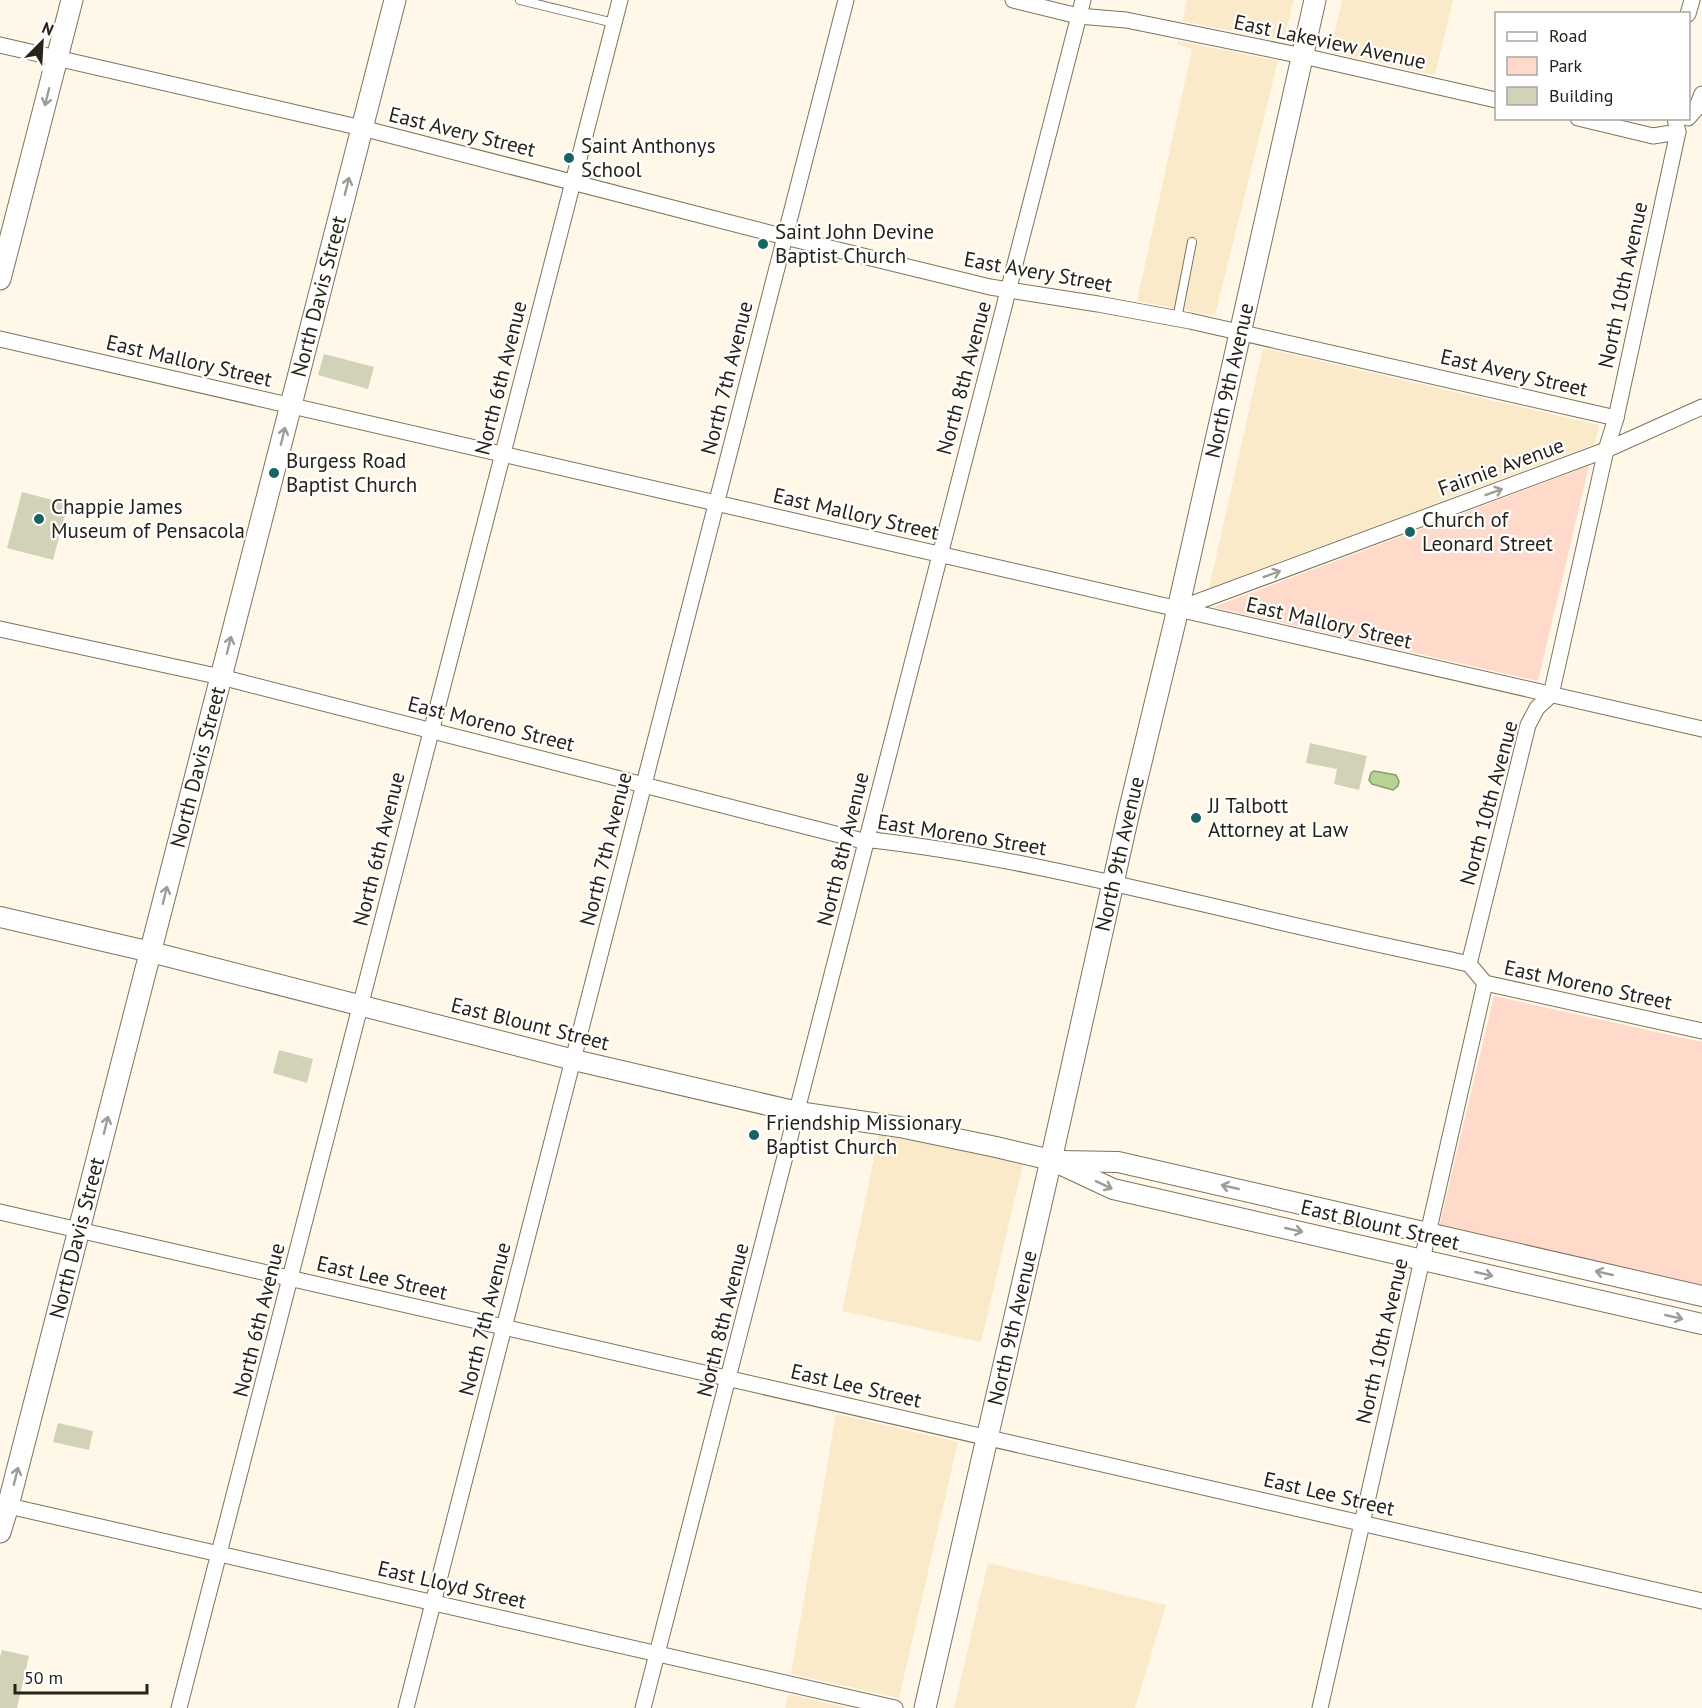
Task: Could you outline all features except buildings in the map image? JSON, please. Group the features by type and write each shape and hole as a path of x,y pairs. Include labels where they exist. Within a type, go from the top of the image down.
{"main road":[{"path":"0,279 72,0"},
{"name":"North Davis Street","path":"0,1532 4,1505 79,1230 395,0"},
{"name":"North 9th Avenue","path":"925,1708 1113,883 1178,609 1315,0"}],"street":[{"name":"North 6th Avenue","path":"179,1708 620,0"},
{"name":"North 7th Avenue","path":"406,1708 846,0"},
{"name":"East Lakeview Avenue","path":"1013,0 1078,16 1126,20 1303,56 1495,100"},
{"name":"North 8th Avenue","path":"644,1708 1083,0"},
{"name":"East Avery Street","path":"0,45 362,128 785,237 1009,291 1098,304 1240,332 1616,418"},
{"name":"North 10th Avenue","path":"1690,116 1696,109 1702,94"},
{"path":"1586,120 1653,136 1676,125"},
{"name":"North 10th Avenue","path":"1469,964 1528,725 1537,708 1551,695 1606,450 1616,418 1676,125"},
{"name":"East Mallory Street","path":"0,339 1702,729"},
{"name":"Fairnie Avenue","path":"1178,609 1606,450 1702,407"},
{"name":"East Moreno Street","path":"0,629 221,677 867,842 872,840 956,851 1113,883 1469,964 1485,984 1702,1031"},
{"name":"East Blount Street","path":"0,917 151,952 573,1060 798,1112 900,1127 1051,1160 1118,1162 1702,1296"},
{"name":"North 10th Avenue","path":"1320,1708 1485,984"},
{"name":"East Blount Street","path":"1051,1160 1113,1189 1702,1324"},
{"name":"East Lee Street","path":"0,1212 1702,1601"},
{"name":"East Lloyd Street","path":"4,1505 895,1708"}],"lane":[{"path":"520,0 614,23"},
{"path":"1177,319 1192,242"}],"shaded area":[{"path":"1187,0 1294,0 1283,41 1182,21"},
{"path":"1342,0 1453,0 1435,75 1330,52"},
{"path":"1178,41 1278,61 1215,316 1137,301 1192,49 1177,44"},
{"path":"1263,348 1599,425 1595,444 1209,588"},
{"path":"1374,771 1396,775 1399,781 1398,786 1393,790 1372,784 1369,780"},
{"path":"879,1134 1023,1164 981,1342 842,1311"},
{"path":"836,1414 958,1442 899,1698 791,1674"},
{"path":"988,1563 1166,1605 1135,1708 954,1708"},
{"path":"788,1694 848,1708 785,1708"}],"green space":[{"path":"1589,466 1538,681 1213,607"},
{"path":"1494,996 1702,1042 1702,1287 1439,1227"}],"place":[{"name":"Saint Anthonys School","path":"569,158"},
{"name":"Saint John Devine Baptist Church","path":"763,244"},
{"name":"Burgess Road Baptist Church","path":"274,473"},
{"name":"Chappie James Museum of Pensacola","path":"39,519"},
{"name":"Church of Leonard Street","path":"1410,532"},
{"name":"JJ Talbott Attorney at Law","path":"1196,818"},
{"name":"Friendship Missionary Baptist Church","path":"754,1135"}]}
